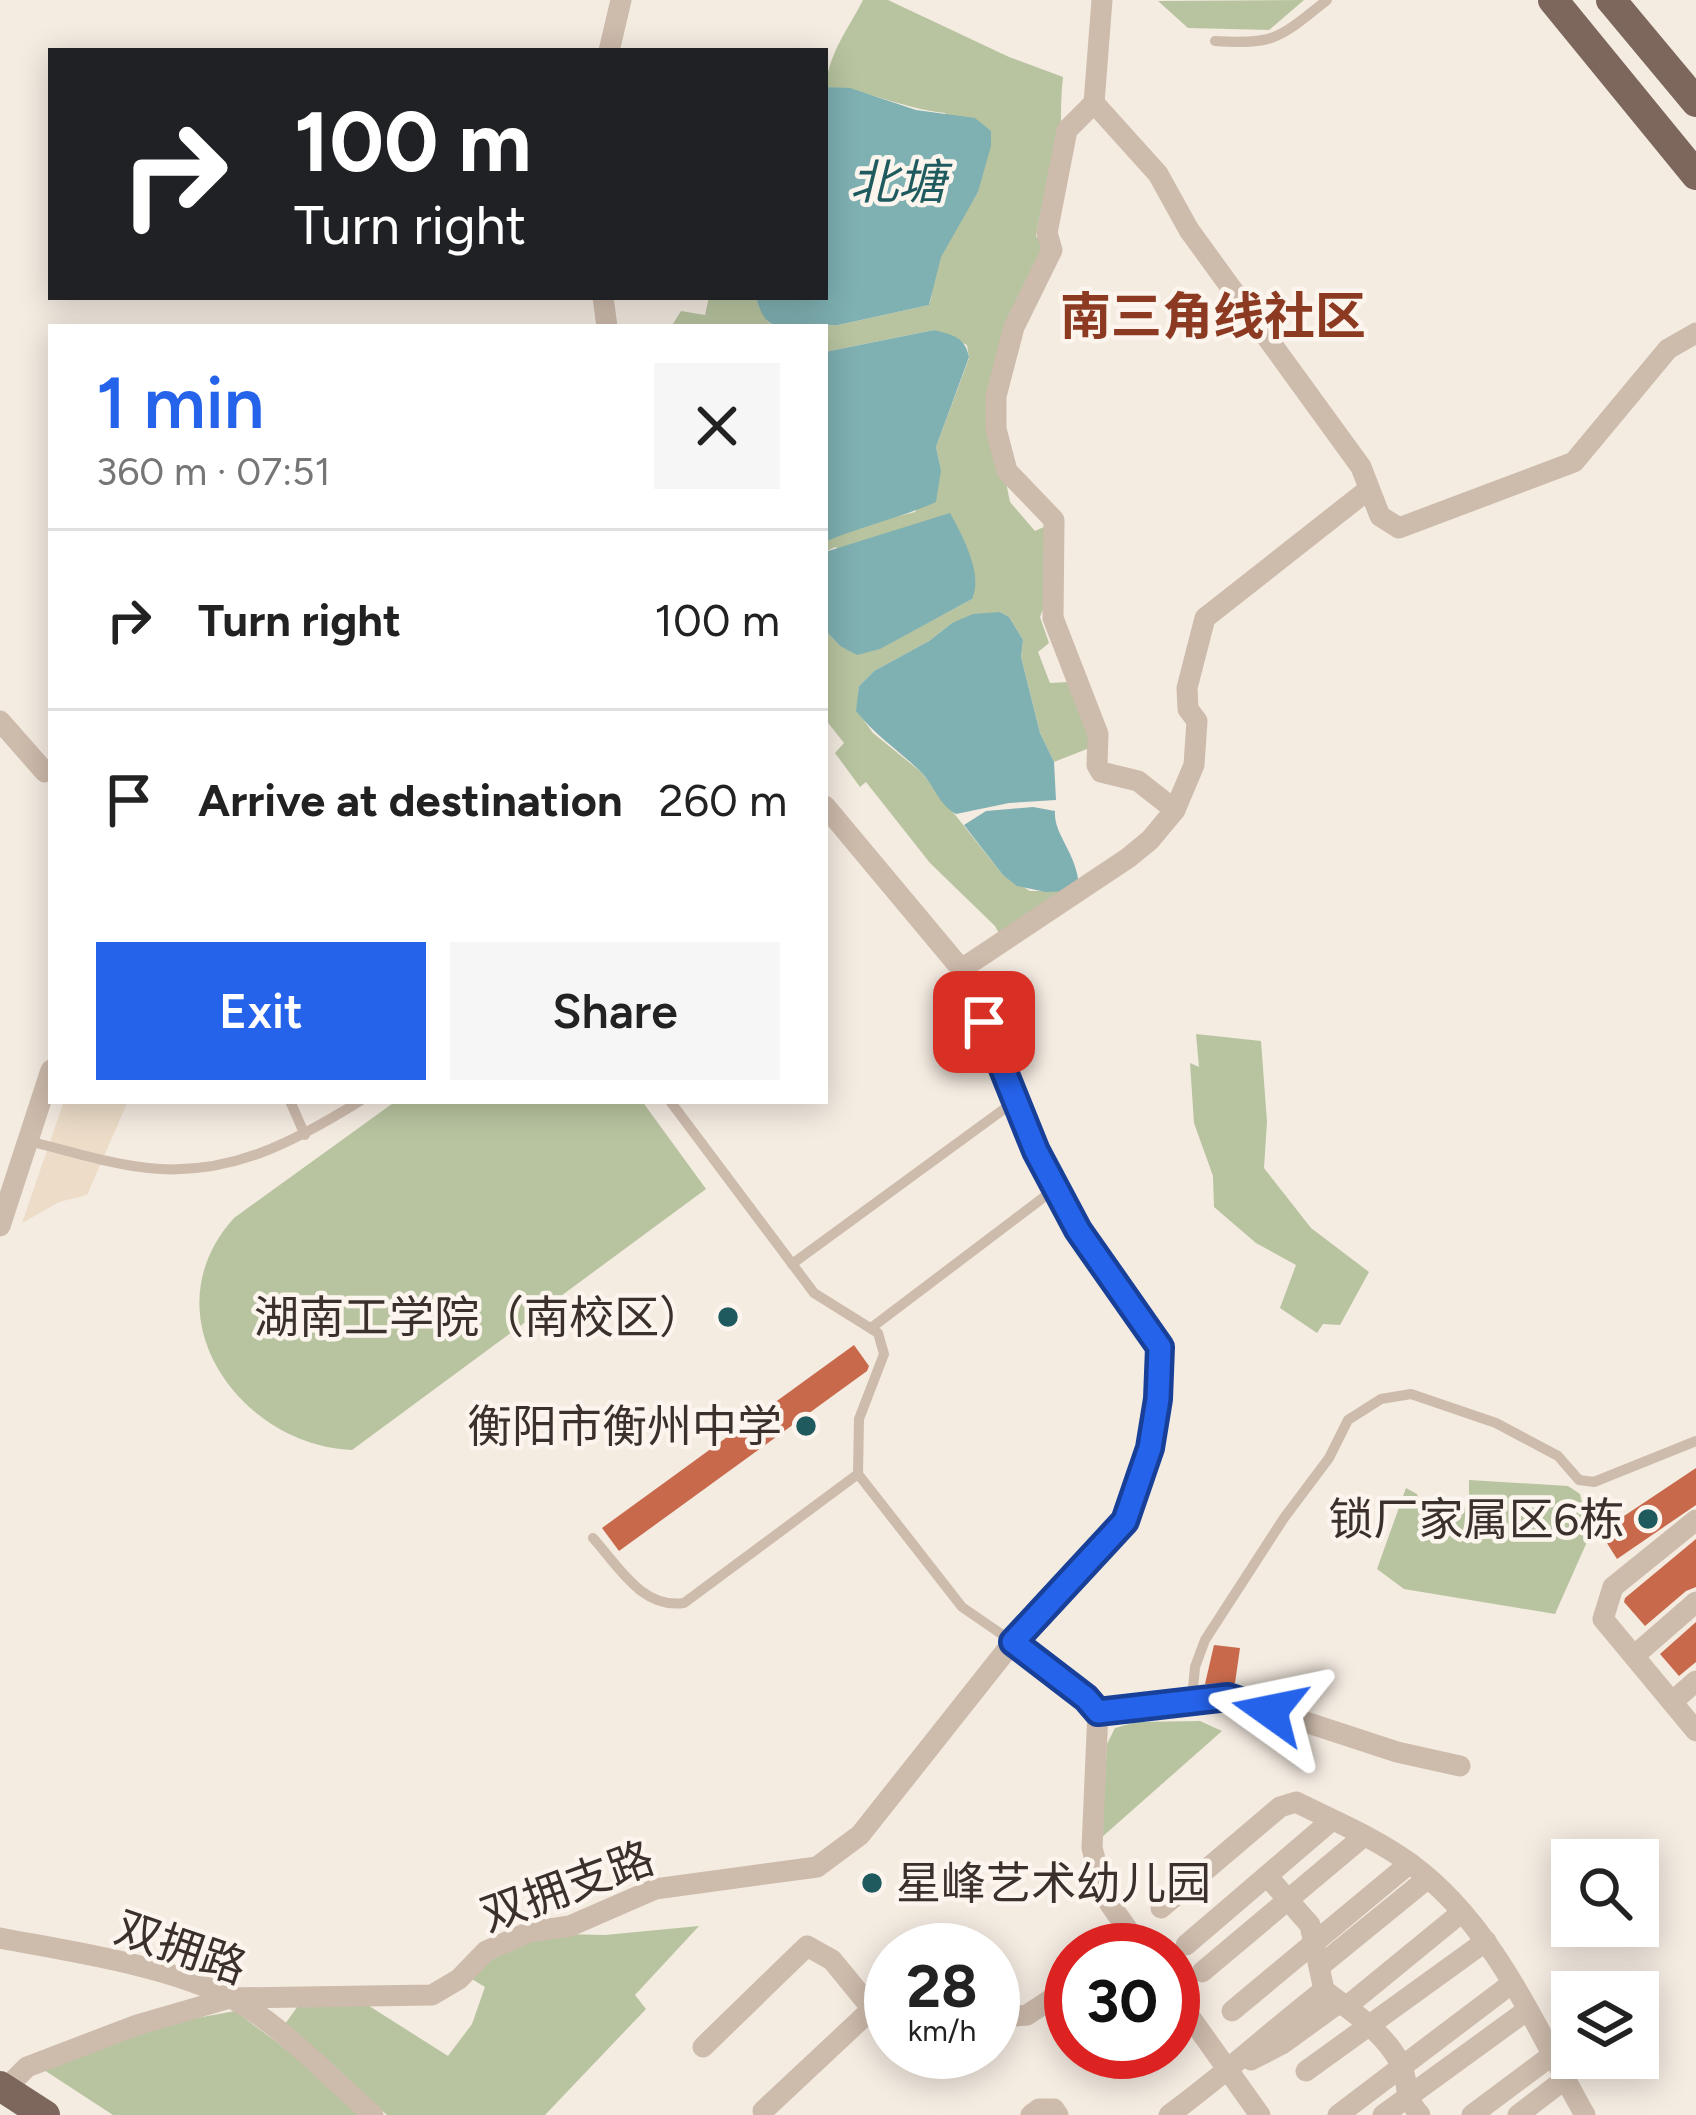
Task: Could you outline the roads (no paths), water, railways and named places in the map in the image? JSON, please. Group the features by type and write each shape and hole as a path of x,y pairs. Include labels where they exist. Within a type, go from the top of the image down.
{"main road":[{"path":"1553,0 1696,175"},
{"path":"1611,0 1696,102"},
{"path":"3,2087 45,2115"}],"street":[{"path":"611,48 621,0"},
{"path":"1102,0 1094,103 1067,130 1047,233 1052,250 1014,327 996,396 996,429 1007,472 1054,520 1053,618 1098,734 1096,765 1101,772 1138,781 1175,810"},
{"path":"1094,103 1158,174 1189,230 1361,467 1380,516 1399,528 1574,462 1668,349 1696,333"},
{"path":"828,810 957,964 966,966 1129,858 1175,810 1194,765 1197,721 1188,709 1187,688 1205,618 1370,489"},
{"path":"0,721 44,772"},
{"path":"0,1226 48,1079"},
{"path":"1696,1520 1613,1587 1604,1619 1696,1731"},
{"path":"1634,1656 1696,1603"},
{"path":"1013,1642 1098,1712 1092,1848 1105,1897 1119,1923"},
{"name":"双拥支路","path":"3,2087 26,2067 137,2025 230,1998 432,1995 459,1979 486,1951 529,1932 570,1926 655,1889 817,1867 860,1835 1013,1642"},
{"path":"1672,1702 1696,1681"},
{"path":"1098,1712 1228,1697 1396,1752 1460,1766"},
{"path":"1161,1908 1280,1807 1296,1802 1364,1836 1419,1871 1486,1941 1551,2056 1472,2115"},
{"path":"1200,1934 1332,1820"},
{"path":"1202,1972 1364,1836"},
{"path":"1232,2011 1316,1942 1419,1871"},
{"path":"1320,1966 1419,1871"},
{"path":"1267,1876 1310,1925 1320,1966 1337,2000 1370,2025 1402,2065 1413,2107"},
{"path":"1169,2115 1229,2071 1282,2044 1462,1912"},
{"name":"双拥路","path":"0,1938 120,1960 230,1998 264,2020 373,2115"},
{"path":"1306,2071 1486,1941"},
{"path":"703,2047 807,1946 832,1960 864,1999"},
{"path":"1338,2115 1510,1984"},
{"path":"1383,2115 1413,2107 1526,2011"},
{"path":"763,2111 864,2016"},
{"path":"1200,2031 1260,2115"},
{"path":"1518,2115 1564,2079 1585,2115"},
{"path":"1030,2115 1039,2109 1054,2109 1058,2115"}],"lane":[{"path":"1215,41 1260,44 1280,37 1327,0"},
{"path":"672,1104 814,1293 871,1328 882,1341 884,1354 859,1419 858,1474 962,1607 1013,1642 1125,1521 1150,1448 1160,1347 1078,1230 1015,1101 973,992"},
{"path":"792,1264 1015,1101"},
{"path":"291,1104 305,1135"},
{"path":"26,1141 147,1168 199,1168 256,1157 305,1135 355,1104"},
{"path":"871,1328 1056,1188"},
{"path":"1192,1701 1205,1640 1329,1457 1348,1420 1381,1399 1412,1394 1496,1423 1558,1456 1579,1480 1594,1482 1696,1441"},
{"path":"593,1538 649,1600 684,1603 858,1474"}],"water":[{"name":"北塘","path":"828,87 850,88 916,110 975,118 991,131 978,192 941,257 929,305 838,325 773,324 757,300 828,300"},
{"name":"北塘","path":"934,330 961,341 969,357 936,447 941,470 936,502 828,541 828,351"},
{"path":"950,513 973,567 975,589 972,599 880,649 857,655 828,633 828,551"},
{"path":"1000,612 1009,617 1023,640 1021,657 1040,733 1054,762 1056,800 956,814 919,770 856,711 859,686 874,671 952,623 973,614"},
{"path":"1033,807 1055,811 1077,874 1079,886 1072,891 1017,886 964,825 986,811"}],"place":[{"name":"湖南工学院（南校区）","path":"728,1317"},
{"name":"衡阳市衡州中学","path":"806,1426"},
{"name":"锁厂家属区6栋","path":"1648,1519"},
{"name":"星峰艺术幼儿园","path":"872,1883"}],"district":[{"name":"南三角线社区","path":"1213,316"}]}
